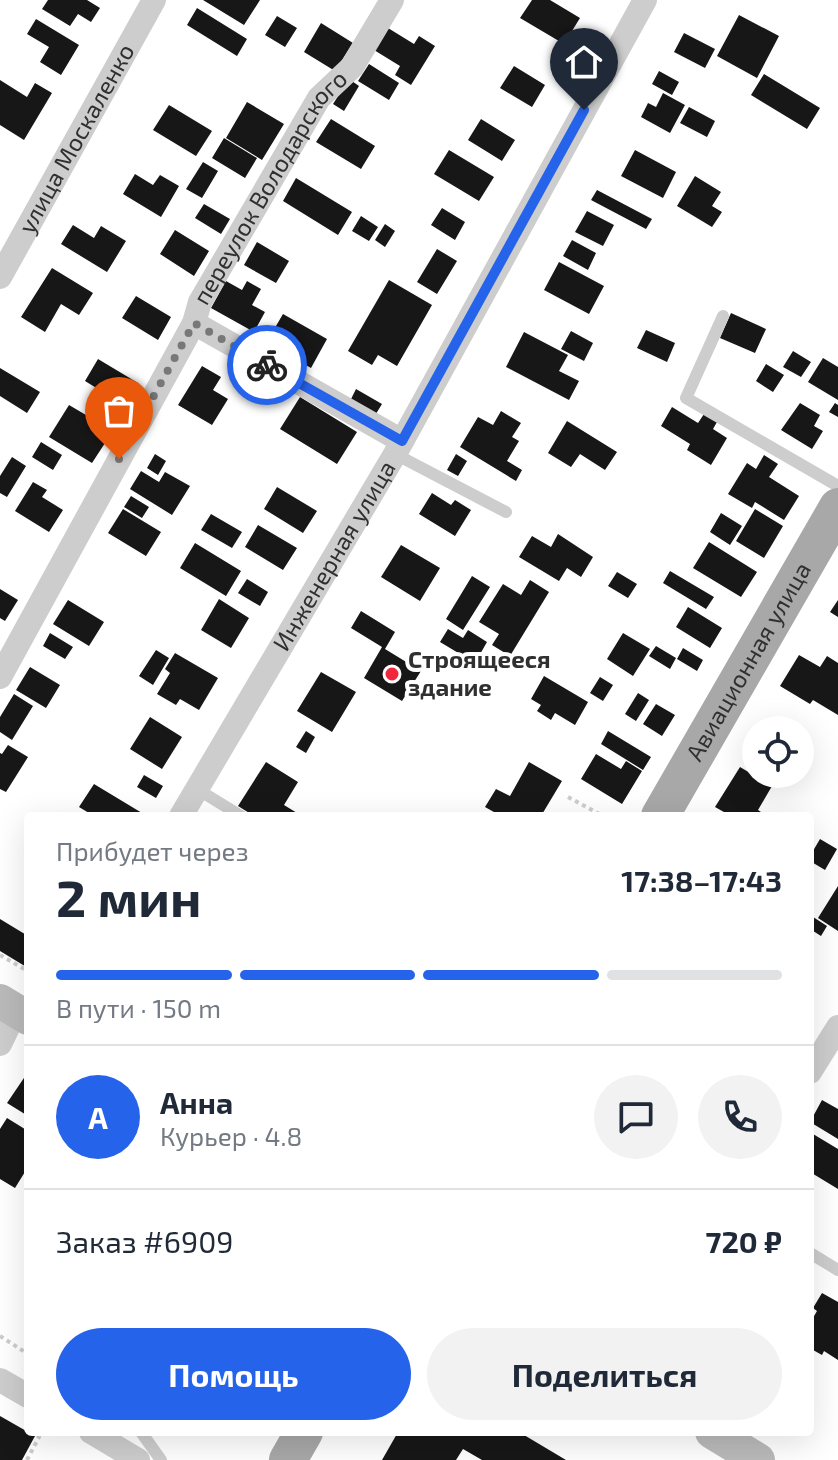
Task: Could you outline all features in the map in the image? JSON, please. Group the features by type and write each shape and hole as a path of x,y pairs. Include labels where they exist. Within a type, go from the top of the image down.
{"main road":[{"name":"Авиационная улица","path":"662,812 838,507"},
{"path":"288,1460 302,1436"},
{"path":"719,1436 758,1460"}],"street":[{"name":"улица Москаленко","path":"0,277 154,0"},
{"name":"переулок Володарского","path":"0,677 194,323 200,302 319,98 352,67 392,0"},
{"name":"Инженерная улица","path":"183,812 398,447 645,0"},
{"path":"194,323 398,447"},
{"path":"0,1044 15,1010"},
{"path":"814,1066 838,1027"},
{"path":"0,1380 24,1394"},
{"path":"98,1436 138,1460"}],"lane":[{"path":"723,316 686,398 838,486"},
{"path":"398,447 506,512"},
{"path":"197,789 234,812"},
{"path":"814,1255 838,1270"},
{"path":"144,1436 161,1460"}],"path":[{"path":"568,797 596,812"},
{"path":"0,955 24,969"},
{"path":"0,1336 24,1351"},
{"path":"27,1460 38,1436"}],"building":[{"path":"48,0 87,0 100,8 91,22 78,14 70,26 42,9"},
{"path":"203,0 260,0 244,25"},
{"path":"532,0 550,0 580,18 564,44 520,18"},
{"path":"197,8 247,39 237,56 187,25"},
{"path":"739,15 779,36 757,78 717,56"},
{"path":"277,16 297,28 285,47 265,35"},
{"path":"36,19 79,45 61,75 40,62 49,47 27,34"},
{"path":"321,23 353,43 335,71 304,52"},
{"path":"388,28 414,44 419,36 435,46 411,85 395,75 400,66 374,50"},
{"path":"684,33 715,49 705,68 674,52"},
{"path":"369,64 399,83 389,100 358,81"},
{"path":"514,66 545,85 532,107 500,88"},
{"path":"659,71 679,82 672,95 652,84"},
{"path":"764,74 820,108 807,129 751,95"},
{"path":"349,79 359,86 344,111 333,104"},
{"path":"0,80 27,97 35,83 52,93 24,140 0,125"},
{"path":"663,93 685,105 670,133 641,117 648,103 656,107"},
{"path":"247,102 284,124 262,160 226,138"},
{"path":"169,105 212,131 196,156 153,130"},
{"path":"689,107 715,121 707,137 680,123"},
{"path":"331,119 375,146 361,169 316,142"},
{"path":"481,119 515,140 502,161 468,140"},
{"path":"224,138 257,158 245,178 212,158"},
{"path":"449,150 494,177 479,201 434,174"},
{"path":"635,150 676,172 663,198 621,176"},
{"path":"203,162 218,171 202,198 186,189"},
{"path":"135,174 153,185 160,175 179,186 161,217 123,194"},
{"path":"695,176 721,192 712,206 722,212 712,227 677,206"},
{"path":"296,178 352,212 338,235 283,201"},
{"path":"597,190 652,219 646,229 591,200"},
{"path":"204,204 230,219 221,234 195,218"},
{"path":"442,208 465,222 455,240 431,225"},
{"path":"587,211 614,225 603,246 575,232"},
{"path":"361,216 378,227 369,241 352,231"},
{"path":"385,224 395,231 385,247 375,240"},
{"path":"73,225 94,238 101,226 126,241 107,272 61,244"},
{"path":"175,230 209,251 194,276 160,254"},
{"path":"572,240 596,253 588,270 563,256"},
{"path":"257,242 289,261 276,283 244,265"},
{"path":"437,249 457,261 437,294 417,282"},
{"path":"559,262 604,286 589,314 544,290"},
{"path":"52,268 93,293 79,315 61,304 45,332 21,317"},
{"path":"389,280 432,305 397,366 378,355 372,365 348,351"},
{"path":"226,281 242,290 247,281 261,289 252,305 265,312 254,332 211,308"},
{"path":"136,296 171,317 158,340 122,318"},
{"path":"731,313 766,329 755,353 720,338"},
{"path":"283,314 327,339 311,368 266,343"},
{"path":"646,330 675,343 667,362 637,348"},
{"path":"571,331 593,343 584,361 561,349"},
{"path":"524,332 568,355 559,371 579,381 569,400 506,367"},
{"path":"793,351 811,362 801,377 783,367"},
{"path":"823,358 838,367 838,400 808,382"},
{"path":"98,359 138,383 124,405 85,381"},
{"path":"766,364 784,375 773,392 756,381"},
{"path":"202,366 221,377 213,390 228,399 212,425 178,405"},
{"path":"0,368 40,392 27,413 0,396"},
{"path":"356,389 382,404 374,417 349,403"},
{"path":"300,397 357,432 337,464 280,429"},
{"path":"800,403 820,415 814,426 823,431 812,449 781,430"},
{"path":"835,403 838,405 838,417 829,412"},
{"path":"69,405 103,425 97,434 107,440 92,463 49,437"},
{"path":"672,407 698,423 704,414 717,422 713,429 727,438 711,465 687,450 690,444 661,426"},
{"path":"501,411 521,423 512,437 519,441 507,461 522,470 516,481 460,447 478,417 493,425"},
{"path":"567,421 617,452 605,470 580,454 571,467 548,453"},
{"path":"41,442 62,455 53,470 32,457"},
{"path":"155,454 166,461 158,475 147,468"},
{"path":"456,454 467,461 458,476 447,470"},
{"path":"764,455 778,464 769,477 799,496 784,520 755,502 752,508 728,494 747,463 756,469"},
{"path":"12,457 26,466 7,497 0,493 0,476"},
{"path":"141,471 159,482 165,472 190,486 172,515 130,489"},
{"path":"33,482 47,490 42,497 63,510 49,532 15,511"},
{"path":"277,487 317,511 303,533 264,509"},
{"path":"432,493 451,505 455,500 471,510 455,536 419,514"},
{"path":"131,496 149,507 142,518 124,507"},
{"path":"123,509 161,532 146,556 108,533"},
{"path":"755,509 783,526 764,558 736,541"},
{"path":"721,513 742,526 730,545 710,532"},
{"path":"211,514 242,532 232,548 201,530"},
{"path":"258,525 297,548 283,570 245,547"},
{"path":"558,534 593,557 581,577 567,568 559,581 519,557 532,536 551,547"},
{"path":"709,542 757,572 741,597 693,568"},
{"path":"195,543 241,571 226,596 180,568"},
{"path":"401,545 440,568 420,601 381,577"},
{"path":"670,571 714,597 706,609 663,583"},
{"path":"617,572 637,584 628,598 608,586"},
{"path":"472,576 490,587 463,630 446,619"},
{"path":"247,579 268,592 260,606 238,593"},
{"path":"530,580 549,592 510,656 492,645 499,634 479,622 503,584 521,595"},
{"path":"0,589 18,600 5,621 0,618"},
{"path":"219,599 249,618 231,648 201,630"},
{"path":"68,600 104,622 89,646 53,624"},
{"path":"838,600 838,617 830,612"},
{"path":"688,607 722,628 710,648 676,627"},
{"name":"Строящееся здание","path":"361,611 395,632 385,649 421,671 402,701 364,678 382,647 351,628"},
{"path":"448,629 463,638 468,630 487,642 475,663 440,642"},
{"path":"50,633 73,647 65,659 43,646"},
{"path":"623,633 650,649 633,676 607,659"},
{"path":"656,646 676,658 670,669 649,656"},
{"path":"683,648 703,660 697,671 677,659"},
{"path":"156,650 169,658 153,685 139,676"},
{"path":"175,653 218,678 199,710 180,699 176,705 157,694 170,673 165,669"},
{"path":"799,655 820,667 827,656 838,663 838,715 813,700 810,704 780,686"},
{"path":"30,667 60,685 46,708 16,690"},
{"path":"321,672 356,692 332,732 297,711"},
{"path":"544,676 588,702 575,725 555,713 551,720 537,711 541,705 531,699"},
{"path":"600,677 613,685 603,701 590,693"},
{"path":"638,693 649,700 636,721 625,714"},
{"path":"14,694 33,706 12,740 0,732 0,717"},
{"path":"656,704 675,715 662,736 643,724"},
{"path":"150,717 182,737 162,769 130,749"},
{"path":"306,731 315,737 306,753 296,747"},
{"path":"608,731 651,757 643,770 601,744"},
{"path":"8,745 28,757 6,792 0,789 0,753"},
{"path":"596,754 621,769 626,761 642,771 622,804 581,779"},
{"path":"266,762 298,782 284,805 295,812 248,812 238,806"},
{"path":"529,762 562,781 543,812 494,812 485,807 496,789 510,796"},
{"path":"740,767 742,788 771,788 758,810 761,812 724,812 715,807"},
{"path":"144,775 163,786 156,798 137,787"},
{"path":"94,784 140,812 87,812 79,807"},
{"path":"820,839 837,849 825,870 814,863 814,849"},
{"path":"838,886 838,931 818,918"},
{"path":"814,918 827,926 821,936 814,932"},
{"path":"0,919 24,934 24,966 0,951"},
{"path":"24,1078 24,1114 7,1103"},
{"path":"822,1100 838,1109 838,1139 814,1124 814,1115"},
{"path":"7,1118 24,1129 24,1173 15,1188 0,1179 0,1129"},
{"path":"814,1135 838,1149 838,1189 814,1174"},
{"path":"822,1293 838,1302 838,1360 824,1351 822,1355 814,1351 814,1316 817,1311 814,1306"},
{"path":"0,1416 24,1430 24,1436 35,1436 22,1460 0,1460"},
{"path":"396,1436 526,1436 566,1460 482,1460 463,1449 456,1460 382,1460"}],"way so far":[{"path":"119,459 194,323 267,365"}],"place":[{"name":"Строящееся здание","path":"392,674"}],"route":[{"path":"267,365 402,441 584,110"}]}
